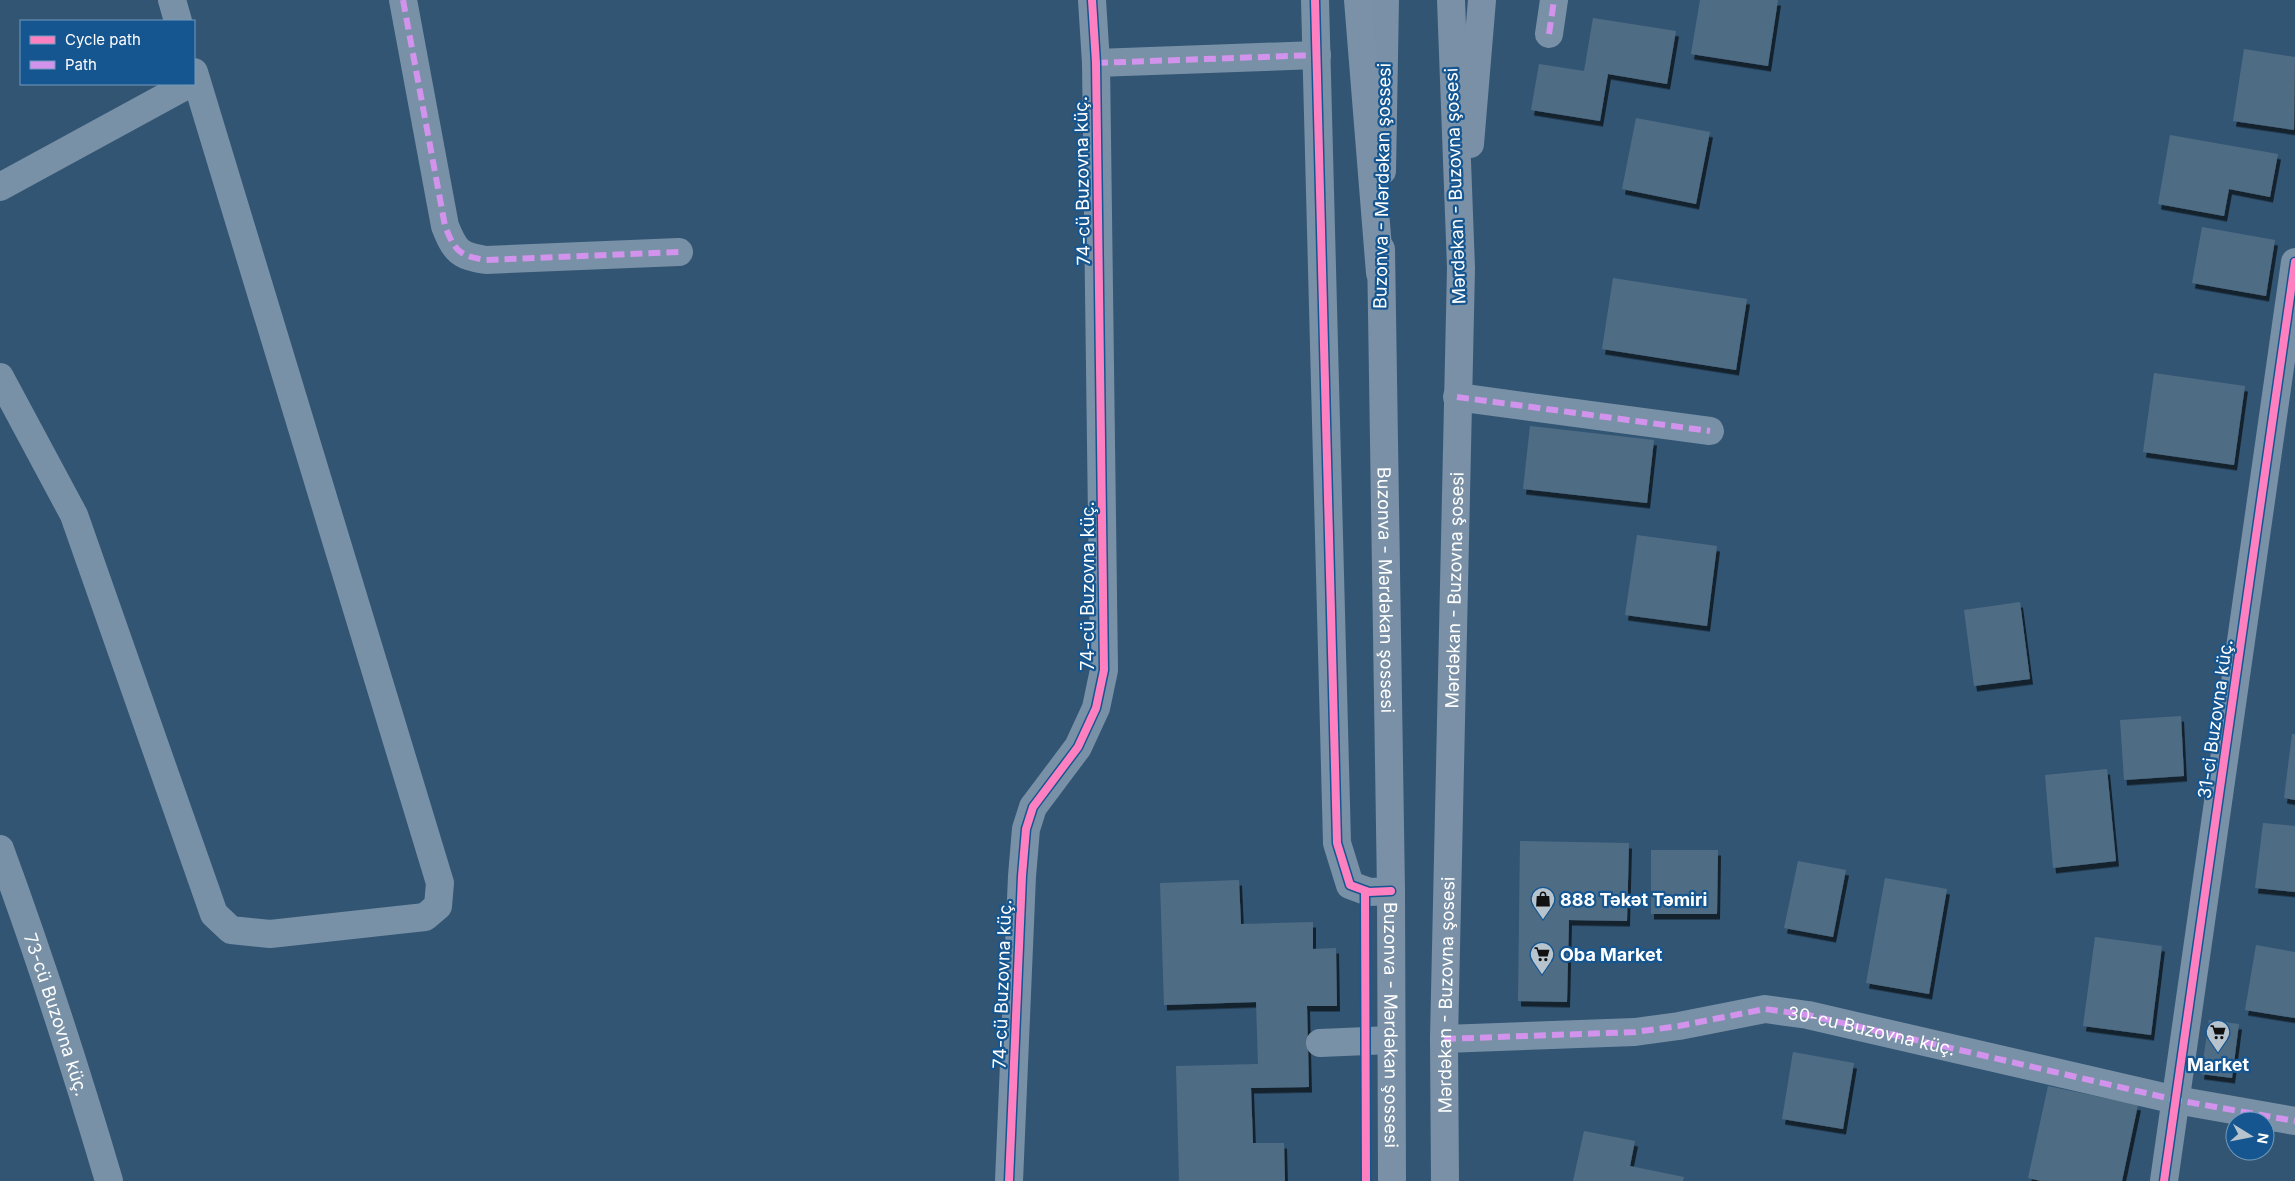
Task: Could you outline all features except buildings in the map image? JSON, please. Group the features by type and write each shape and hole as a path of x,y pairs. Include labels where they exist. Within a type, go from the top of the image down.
{"highway":[{"path":"1358,0 1380,273"}],"main road":[{"name":"Buzonva - Mərdəkan şossesi","path":"1385,0 1380,273 1391,891 1392,1181"},
{"name":"Mərdəkan - Buzovna şosesi","path":"1445,1181 1444,1039 1461,268 1451,0"},
{"path":"1461,268 1482,0"}],"street":[{"path":"172,0 178,20"},
{"path":"403,0 445,226 454,246 466,257 486,260 679,252"},
{"name":"74-cü Buzovna küç.","path":"1010,1181 1021,886 1026,829 1033,806 1078,747 1096,708 1104,670 1096,63 1092,0"},
{"path":"1315,0 1337,843 1350,885 1369,892 1391,891"},
{"path":"1549,34 1554,0"},
{"path":"1096,63 1317,55"},
{"path":"0,186 182,85"},
{"path":"0,377 58,481 77,522 214,914 231,930 270,934 425,917 438,906 440,882 195,85"},
{"name":"31-ci Buzovna küç.","path":"2164,1181 2295,262"},
{"path":"1457,397 1710,430"},
{"name":"73-cü Buzovna küç.","path":"0,849 40,957 109,1181"},
{"name":"30-cu Buzovna küç.","path":"1444,1039 1635,1032 1679,1026 1765,1008 1808,1015 2176,1100 2295,1121"},
{"path":"1320,1043 1392,1040"}],"marked path":[{"path":"403,0 445,226 455,247 459,251 470,257 486,260 679,252"},
{"path":"1549,34 1554,0"},
{"path":"1096,63 1317,55"},
{"path":"1457,397 1710,431"},
{"path":"1444,1039 1635,1032 1679,1026 1765,1009 1808,1015 2176,1100 2295,1121"}],"cycle path":[{"path":"1009,1181 1022,876 1026,829 1033,807 1078,747 1096,708 1104,670 1096,63 1092,0"},
{"path":"1315,0 1337,843 1350,885 1369,892 1391,891"},
{"path":"2164,1181 2295,262"},
{"path":"1365,891 1366,1181"}],"place":[{"name":"888 Təkət Təmiri","path":"1543,920"},
{"name":"Oba Market","path":"1542,975"},
{"name":"Market","path":"2218,1053"}]}
